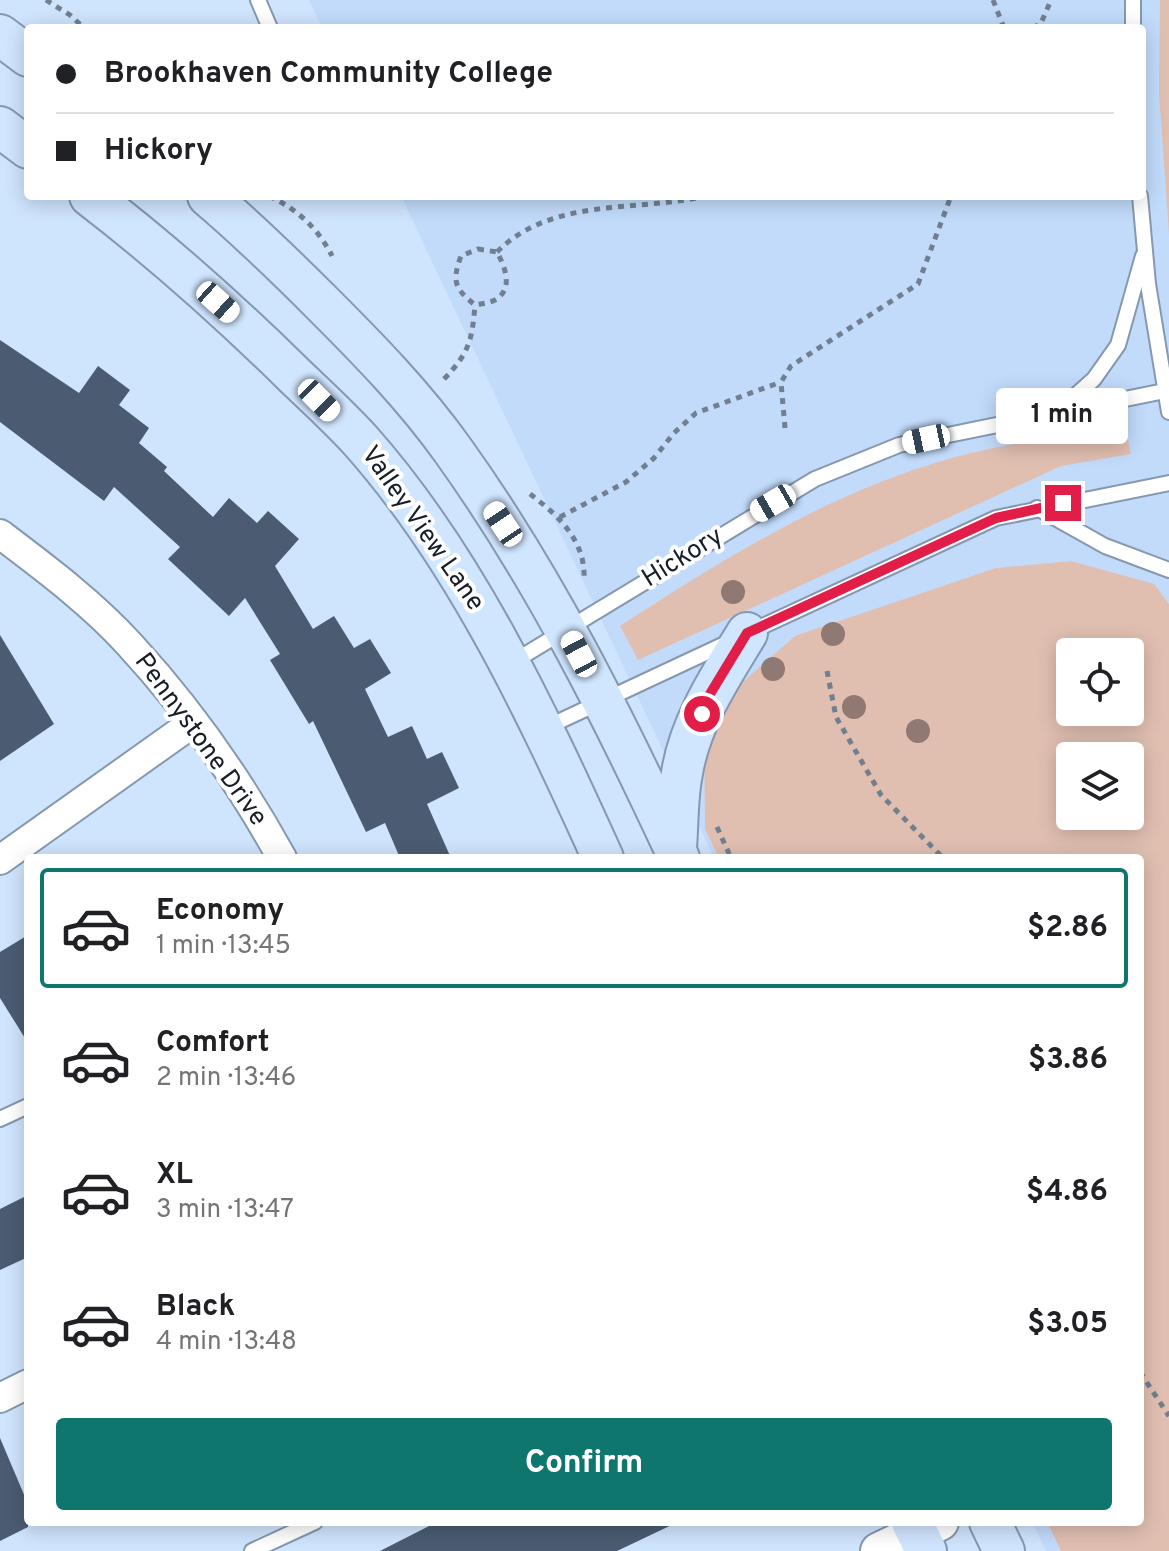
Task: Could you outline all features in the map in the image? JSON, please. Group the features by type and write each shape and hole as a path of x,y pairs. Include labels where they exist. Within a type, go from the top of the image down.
{"main road":[{"path":"0,35 24,53"},
{"path":"0,127 24,145"},
{"name":"Valley View Lane","path":"95,200 153,244 239,321 360,440 469,591 544,728 601,854"},
{"path":"212,200 291,272 385,366 451,447 503,524 567,630 605,701 678,854"},
{"path":"678,854 682,772 693,735 710,694 747,633"},
{"path":"992,1526 1004,1551"}],"street":[{"name":"Pennystone Drive","path":"0,534 53,574 129,644 194,722 253,806 280,854"},
{"path":"4,852 194,722"},
{"path":"0,1398 24,1386"},
{"path":"879,1551 924,1532"}],"lane":[{"path":"258,0 268,24"},
{"path":"1133,0 1133,24"},
{"path":"1140,200 1169,412"},
{"path":"1057,413 1094,379 1118,345 1145,248"},
{"name":"Hickory","path":"509,665 815,479 899,445 1167,390"},
{"path":"544,728 996,518 1169,483"},
{"path":"1037,508 1105,546 1169,570"},
{"path":"0,1119 24,1108"},
{"path":"252,1551 306,1526"}],"path":[{"path":"46,0 80,24"},
{"path":"993,0 1002,24"},
{"path":"1039,24 1051,0"},
{"path":"497,252 511,238 532,225 560,215 676,200"},
{"path":"785,428 781,382 791,366 918,284 950,200"},
{"path":"475,305 459,292 454,274 461,256 478,249 497,252"},
{"path":"475,305 495,300 505,287 507,270 497,252"},
{"path":"443,380 462,360 473,334 475,305"},
{"path":"560,517 626,482 654,458 674,433 696,413 781,382"},
{"path":"827,671 836,717 881,795 939,854"},
{"path":"1144,1378 1169,1416"}],"shaded area":[{"path":"309,0 1169,0 1169,1551 1046,1551 1034,1526 1144,1526 1144,854 712,854 403,200 1146,200 1146,24 320,24"},
{"path":"1160,0 1169,0 1169,234 1159,92"},
{"path":"1125,427 1131,454 1061,466 638,660 620,626 776,531 901,474 989,449"},
{"path":"1071,561 1154,584 1169,604 1169,1551 1061,1551 1049,1526 1144,1526 1144,854 717,854 705,829 704,716 795,636 996,568"}],"building":[{"path":"0,340 79,393 98,366 130,390 119,405 149,428 139,443 167,467 164,471 213,517 229,498 257,523 268,511 299,539 275,566 313,629 334,616 354,648 370,639 391,673 365,689 388,737 412,726 427,759 442,752 459,788 427,804 449,854 398,854 385,823 366,832 313,721 309,724 270,660 280,654 245,598 229,616 168,559 180,547 114,487 104,501 0,422"},
{"path":"0,635 54,724 0,761"},
{"path":"24,937 24,1037 0,998 0,952"},
{"path":"24,1197 24,1259 0,1270 0,1209"},
{"path":"0,1438 24,1495 24,1526 28,1527 0,1541"},
{"path":"429,1526 670,1526 617,1551 380,1551"}],"route":[{"path":"702,714 710,694 747,633 996,518 1063,503"}]}
